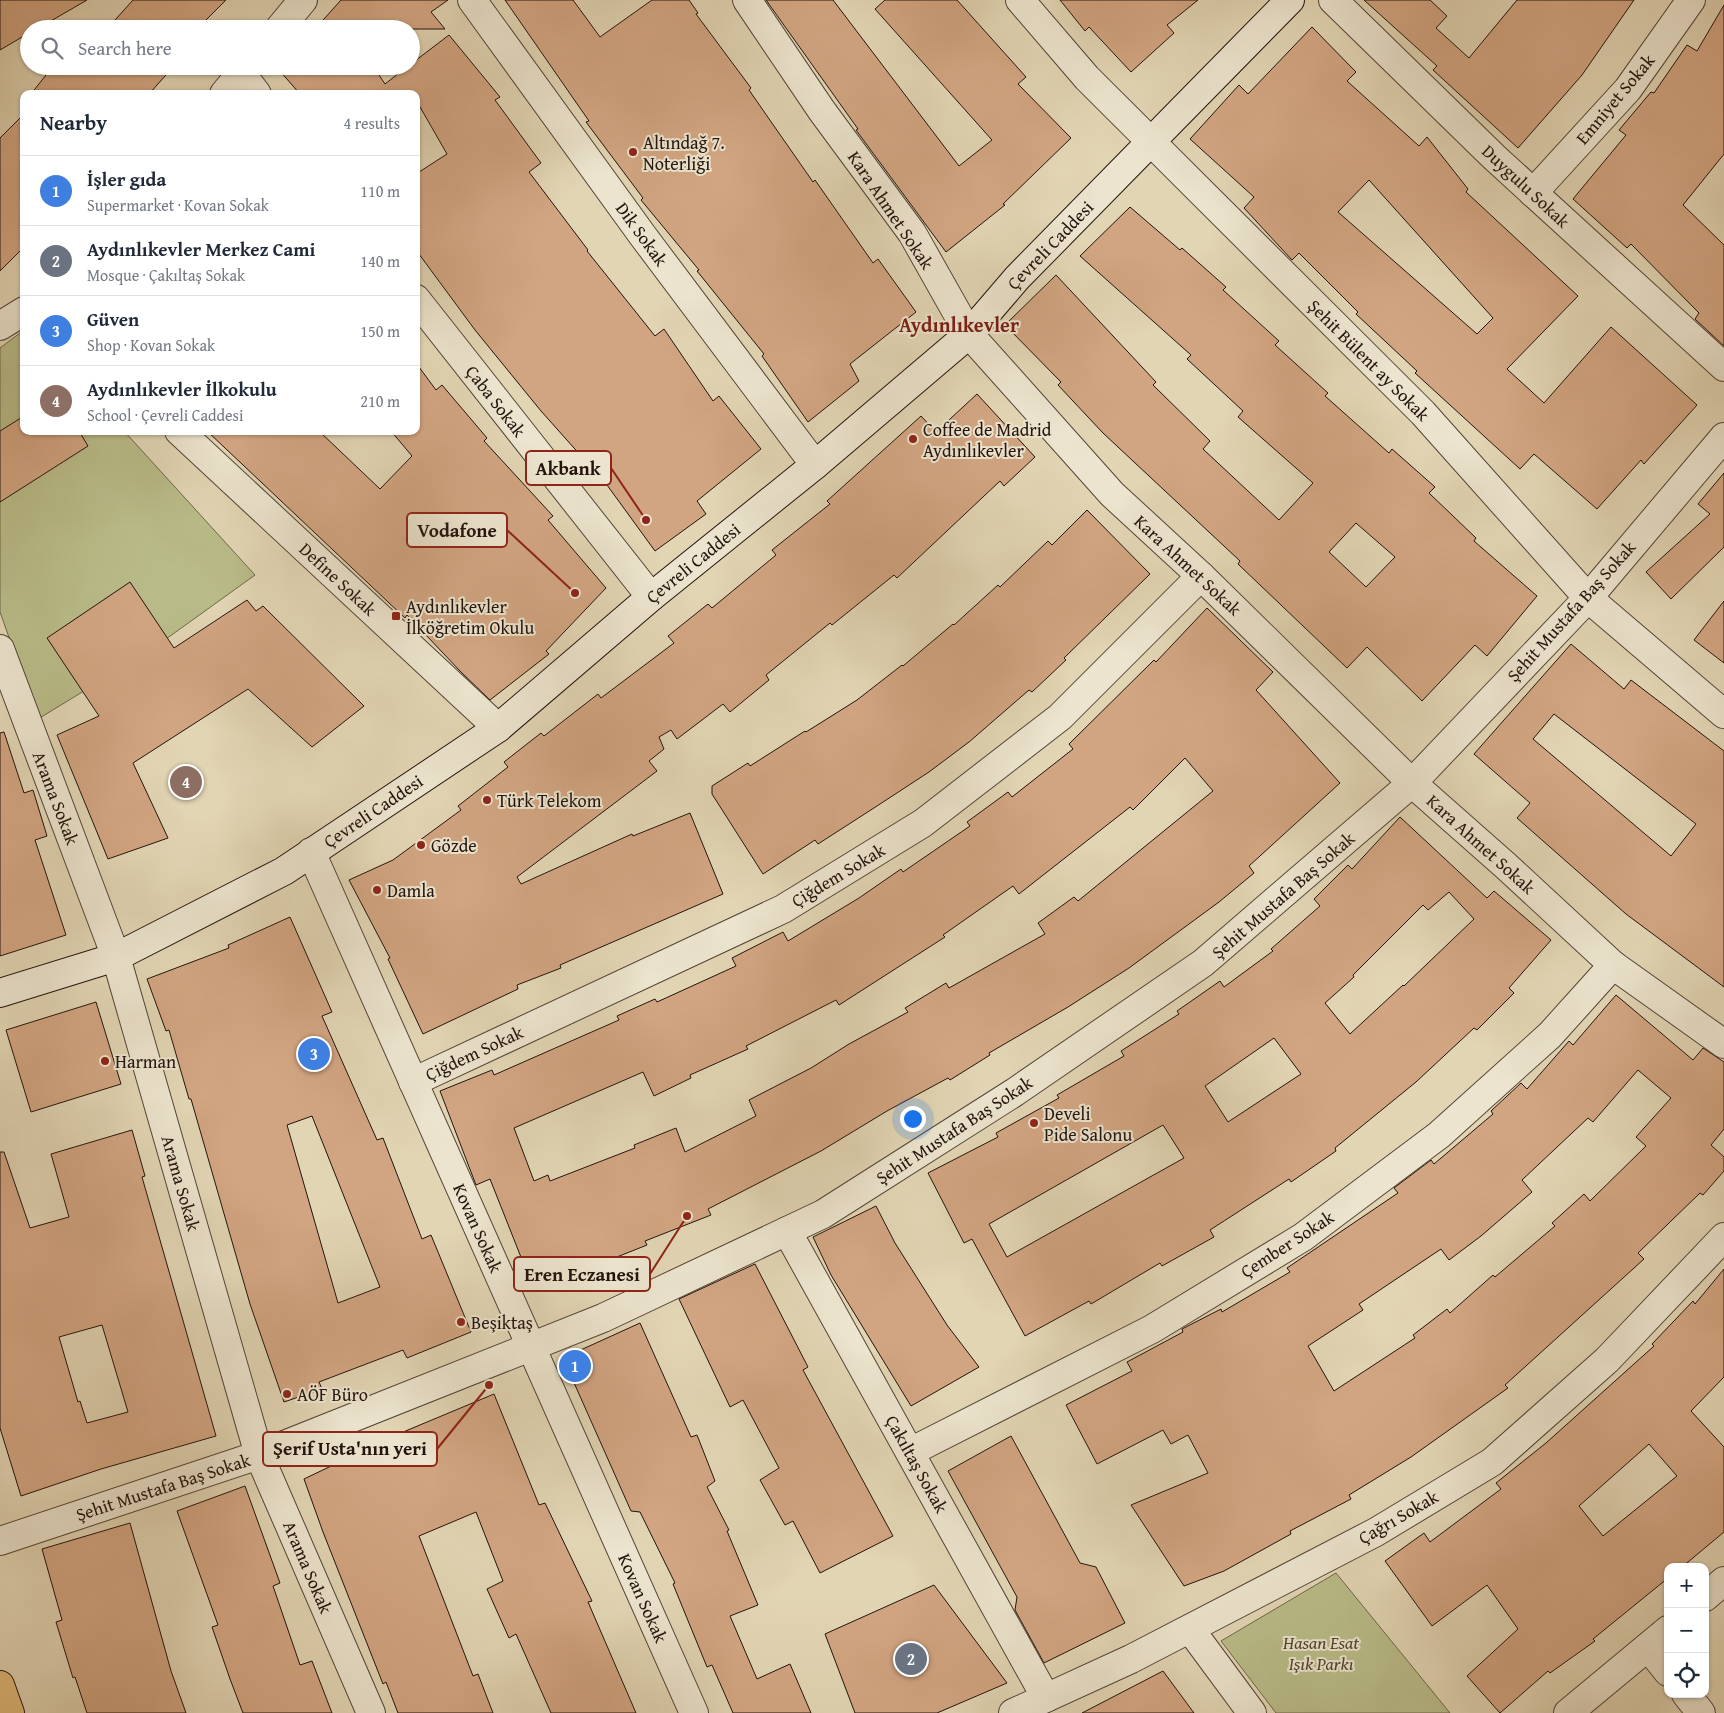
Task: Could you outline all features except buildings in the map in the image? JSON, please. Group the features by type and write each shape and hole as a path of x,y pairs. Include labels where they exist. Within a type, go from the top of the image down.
{"highway":[{"path":"0,1685 10,1713"}],"street":[{"path":"286,20 303,0"},
{"name":"Dik Sokak","path":"472,0 643,236 815,465"},
{"name":"Kara Ahmet Sokak","path":"747,0 822,111 912,233 969,334 1112,494 1201,576 1412,783 1506,866 1613,965 1724,1044"},
{"name":"Şehit Bülent ay Sokak","path":"1020,0 1087,78 1423,413 1588,598 1724,714"},
{"name":"Çevreli Caddesi","path":"0,993 116,957 284,871 498,728 651,597 815,465 969,334 1017,278 1290,0"},
{"name":"Duygulu Sokak","path":"1333,0 1534,192 1724,366"},
{"name":"Emniyet Sokak","path":"1534,192 1628,89 1691,0"},
{"name":"Çaba Sokak","path":"420,304 651,597"},
{"path":"0,326 20,314"},
{"name":"Define Sokak","path":"183,435 498,728"},
{"name":"Şehit Mustafa Baş Sokak","path":"0,1541 259,1455 603,1318 823,1214 1015,1092 1203,964 1412,783 1588,598 1724,437"},
{"name":"Çiğdem Sokak","path":"413,1082 783,908 923,824 1060,717 1201,576"},
{"name":"Arama Sokak","path":"0,649 116,957 259,1455 371,1713"},
{"name":"Kovan Sokak","path":"312,852 529,1346 694,1713"},
{"name":"Çember Sokak","path":"910,1452 1152,1329 1302,1237 1439,1135 1550,1035 1613,965"},
{"name":"Çakıltaş Sokak","path":"787,1231 1046,1698"},
{"name":"Çağrı Sokak","path":"1012,1713 1131,1659 1376,1532 1492,1462 1607,1360 1724,1237"},
{"path":"1709,1594 1724,1581"},
{"path":"1190,1629 1252,1713"},
{"path":"1568,1713 1658,1638 1664,1658"},
{"path":"1689,1698 1701,1713"}],"green space":[{"path":"20,333 20,435 128,435 255,575 148,652 38,719 0,612 0,348"},
{"name":"Hasan Esat Işık Parkı","path":"1336,1573 1450,1713 1276,1713 1221,1641"}],"place":[{"name":"Altındağ 7. Noterliği","path":"633,152"},
{"name":"Coffee de Madrid Aydınlıkevler","path":"913,439"},
{"name":"Akbank","path":"646,520"},
{"name":"Vodafone","path":"575,593"},
{"name":"Aydınlıkevler İlköğretim Okulu","path":"396,616"},
{"name":"Aydınlıkevler İlkokulu","path":"186,782"},
{"name":"Türk Telekom","path":"487,800"},
{"name":"Gözde","path":"421,845"},
{"name":"Damla","path":"377,890"},
{"name":"Güven","path":"314,1054"},
{"name":"Harman","path":"105,1061"},
{"name":"Develi Pide Salonu","path":"1034,1123"},
{"name":"Eren Eczanesi","path":"687,1216"},
{"name":"Beşiktaş","path":"461,1322"},
{"name":"İşler gıda","path":"575,1366"},
{"name":"Şerif Usta'nın yeri","path":"489,1385"},
{"name":"AÖF Büro","path":"287,1394"},
{"name":"Aydınlıkevler Merkez Cami","path":"911,1659"}],"district":[{"name":"Aydınlıkevler","path":"959,324"}]}
